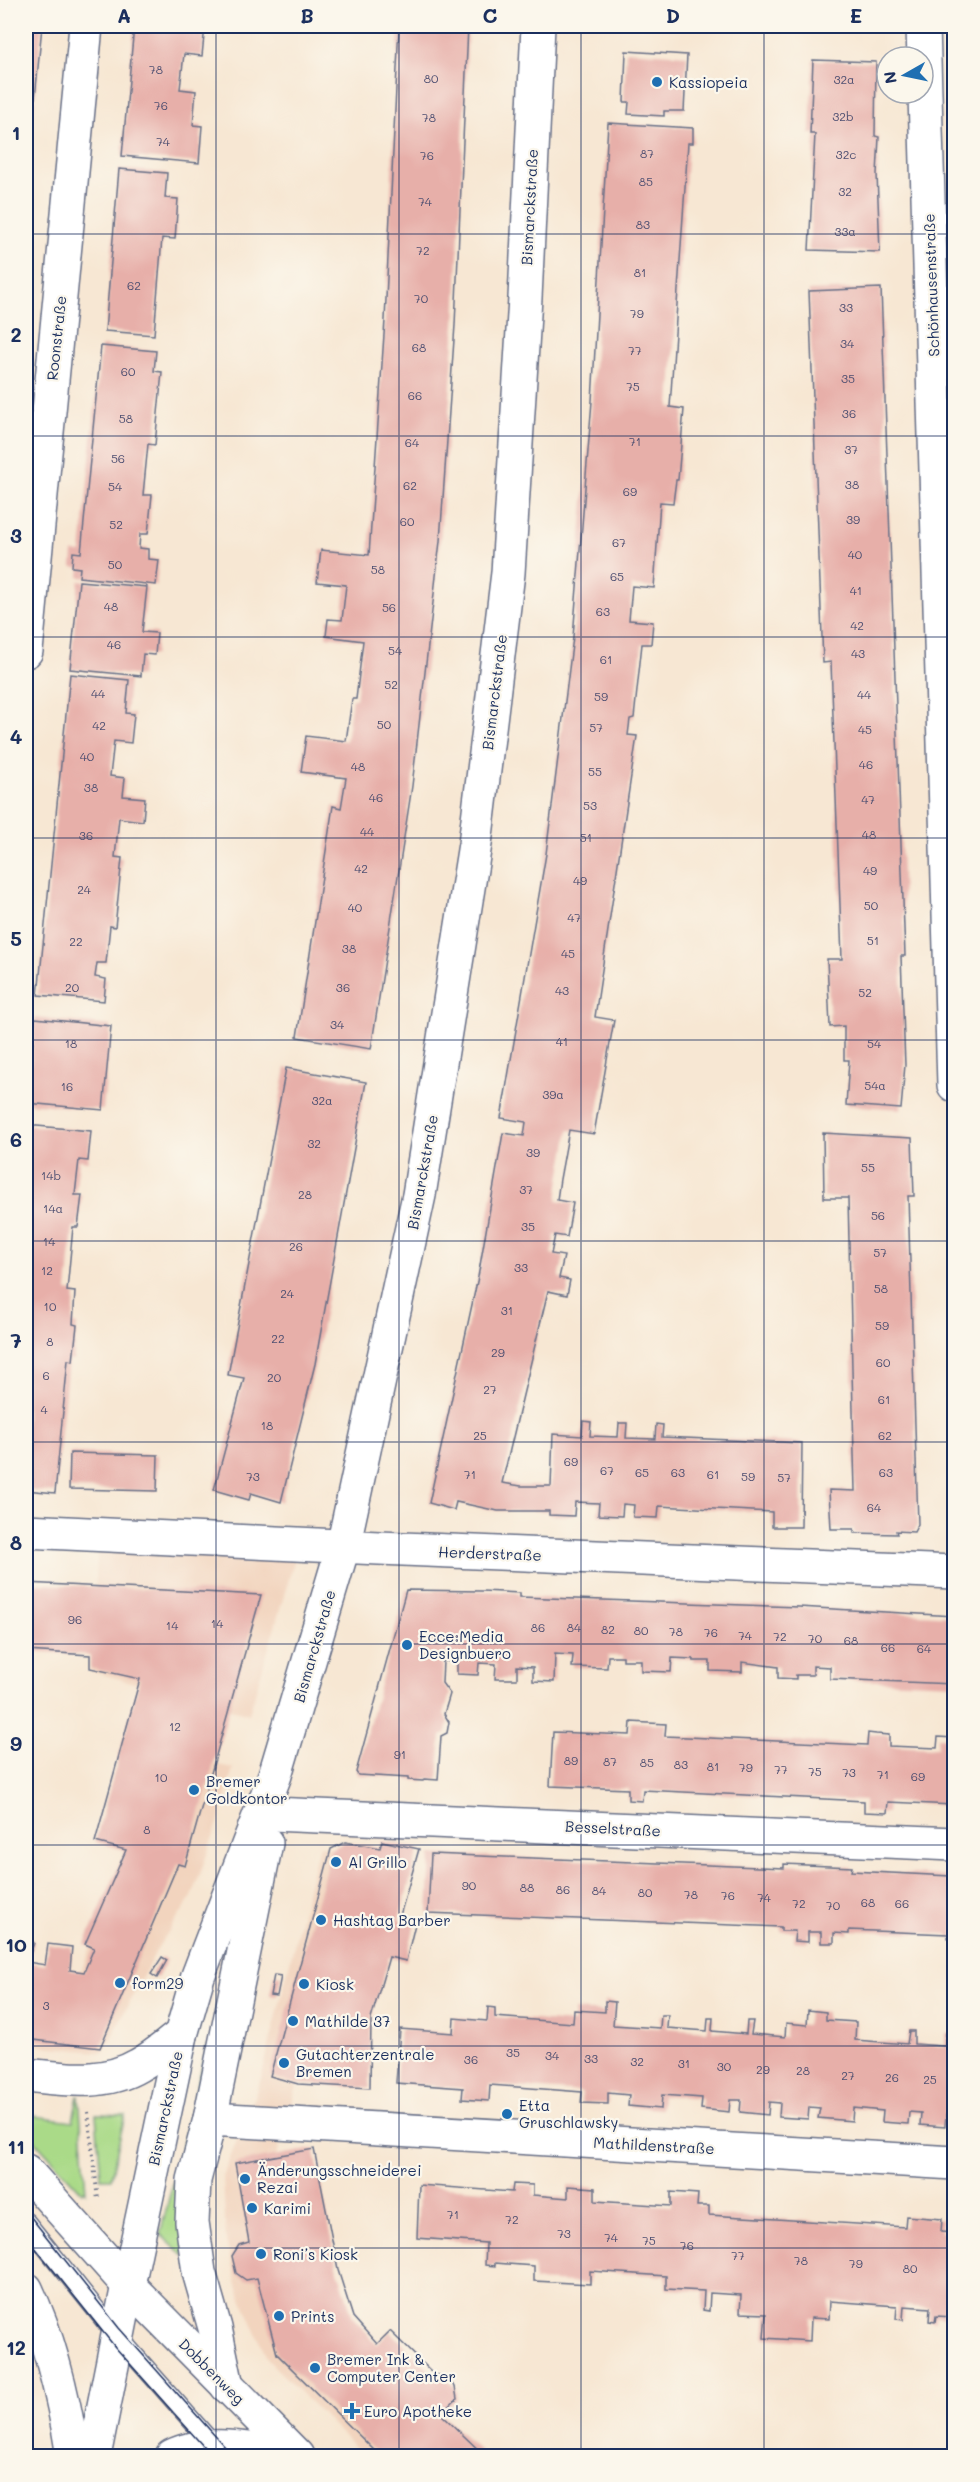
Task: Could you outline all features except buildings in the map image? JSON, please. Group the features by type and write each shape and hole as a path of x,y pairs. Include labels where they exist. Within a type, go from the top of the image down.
{"street":[{"name":"Roonstraße","path":"26,651 86,26"},
{"name":"Bismarckstraße","path":"94,2457 181,2035 198,1976 275,1776 343,1547 419,1195 475,844 508,573 525,298 538,26"},
{"name":"Schönhausenstraße","path":"923,26 954,1085"},
{"name":"Herderstraße","path":"26,1531 343,1547 954,1572"},
{"path":"227,2386 215,2328 199,2272 192,2222 194,2180 210,2119 272,1814 275,1776"},
{"name":"Besselstraße","path":"272,1814 954,1844"},
{"path":"26,2075 85,2081 120,2074 140,2065 181,2035"},
{"name":"Mathildenstraße","path":"210,2119 954,2163"},
{"name":"Dobbenweg","path":"26,2171 128,2285 296,2456"},
{"path":"32,2302 50,2348 68,2424 73,2457"},
{"path":"172,2457 182,2452 296,2456"}],"lane":[{"path":"26,2222 118,2337 221,2452"}],"path":[{"path":"85,2081 98,2200 102,2211"}],"shaded area":[{"path":"98,1547 296,1555 249,1714 90,1671"},
{"path":"154,1752 233,1768 221,1814 192,1897 158,1947 103,2053 26,2044 26,1977 77,1982 127,1854"},
{"path":"319,1845 363,1855 268,2187 299,2328 424,2456 364,2456 268,2360 238,2289 226,2241 223,2176 261,2079"}],"green space":[{"path":"209,2044 184,2256 160,2234"},
{"path":"78,2096 86,2192 84,2190 82,2192 26,2131 26,2115 73,2121"},
{"path":"96,2114 125,2115 111,2178 101,2178"}],"tram line":[{"path":"26,2211 119,2328 233,2456"},
{"path":"26,2236 115,2347 212,2456"}],"place":[{"name":"Kassiopeia","path":"657,82"},
{"name":"Ecce:Media Designbuero","path":"407,1645"},
{"name":"Bremer Goldkontor","path":"194,1790"},
{"name":"Al Grillo","path":"336,1862"},
{"name":"Hashtag Barber","path":"321,1920"},
{"name":"form29","path":"120,1983"},
{"name":"Kiosk","path":"304,1984"},
{"name":"Mathilde 37","path":"293,2021"},
{"name":"Gutachterzentrale Bremen","path":"284,2063"},
{"name":"Etta Gruschlawsky","path":"507,2114"},
{"name":"Änderungsschneiderei Rezai","path":"245,2179"},
{"name":"Karimi","path":"252,2208"},
{"name":"Roniʼs Kiosk","path":"261,2254"},
{"name":"Prints","path":"279,2316"},
{"name":"Bremer Ink & Computer Center","path":"315,2368"},
{"name":"Euro Apotheke","path":"352,2411"}]}
